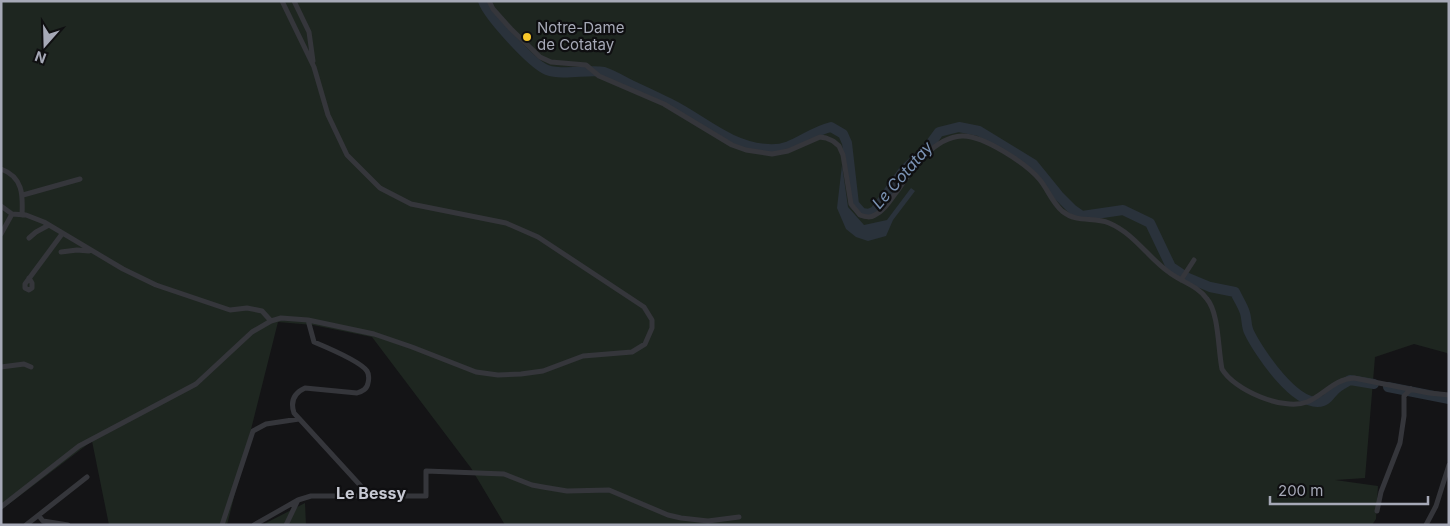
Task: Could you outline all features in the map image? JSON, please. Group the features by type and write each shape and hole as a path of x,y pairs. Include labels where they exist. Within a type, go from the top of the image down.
{"street":[{"path":"282,1 314,66"},
{"path":"1,507 79,446 196,384 252,332 271,321 281,318 308,320 374,334 476,372 498,375 543,372 583,356 632,352 645,344 652,328 649,314 632,298 538,237 506,223 411,204 380,188 347,155 328,116 314,66 309,32 294,1"},
{"path":"489,1 493,9 511,29 540,57 551,62 586,65 598,76 664,104 723,140 746,150 758,153 788,152 820,137 826,138 839,146 845,161 852,204 860,215 866,217 876,215 884,209 908,174 938,145 955,137 976,138 1025,165 1041,181 1052,200 1062,211 1081,220 1108,222 1142,245 1169,273 1207,297 1215,314 1222,368 1226,376 1245,390 1269,400 1299,403 1309,400 1346,379 1365,379 1449,395"},
{"path":"1,169 8,171 18,180 22,195 22,215"},
{"path":"22,195 80,180"},
{"path":"1,206 12,214 22,215 49,225 92,252 156,285 230,310 247,308 262,311 271,321"},
{"path":"2,231 12,214"},
{"path":"29,238 49,225"},
{"path":"29,278 62,234"},
{"path":"61,252 77,250 92,252"},
{"path":"42,260 43,269"},
{"path":"1182,280 1194,260"},
{"path":"308,320 314,342 360,364 367,371 369,378 364,391 357,393 305,388 294,396 292,406 294,413 370,496"},
{"path":"1,367 24,364 31,367"},
{"path":"1377,511 1381,492 1400,443 1404,416 1404,396 1411,389"},
{"path":"222,525 253,431 266,424 299,419"},
{"path":"1426,525 1436,506 1449,465"},
{"path":"254,525 298,500 312,496 426,496 426,471 504,474 543,488 567,491 609,490 668,516 708,521 739,517"},
{"path":"26,525 87,477"},
{"path":"286,525 298,500"},
{"path":"39,516 43,521 68,525"}],"shaded area":[{"path":"1,1 1449,1 1449,357 1447,353 1414,344 1375,357 1365,478 1335,480 1378,486 1376,519 1372,525 505,525 471,468 372,337 313,325 278,322 227,525 109,525 92,441 1,510"},
{"path":"842,165 848,207 864,225 887,220 911,188 915,191 893,220 886,236 868,241 856,237 846,229 837,208"},
{"path":"305,503 306,525 262,525"}],"waterway":[{"name":"Le Cotatay","path":"483,1 511,39 531,59 547,70 554,72 598,71 607,73 681,109 728,138 741,143 754,147 777,149 831,127 843,134 847,143 854,204 862,213 869,214 875,211 904,170 928,147 939,132 959,127 979,131 1033,164 1059,196 1082,216 1123,210 1150,223 1171,267 1186,277 1210,287 1235,292 1246,315 1249,332 1261,352 1280,377 1302,397 1313,401 1323,401 1337,388 1350,380 1374,384"},
{"name":"Le Cotatay","path":"1388,387 1449,399"}],"place":[{"name":"Notre-Dame de Cotatay","path":"527,37"}],"district":[{"name":"Le Bessy","path":"371,493"}]}
